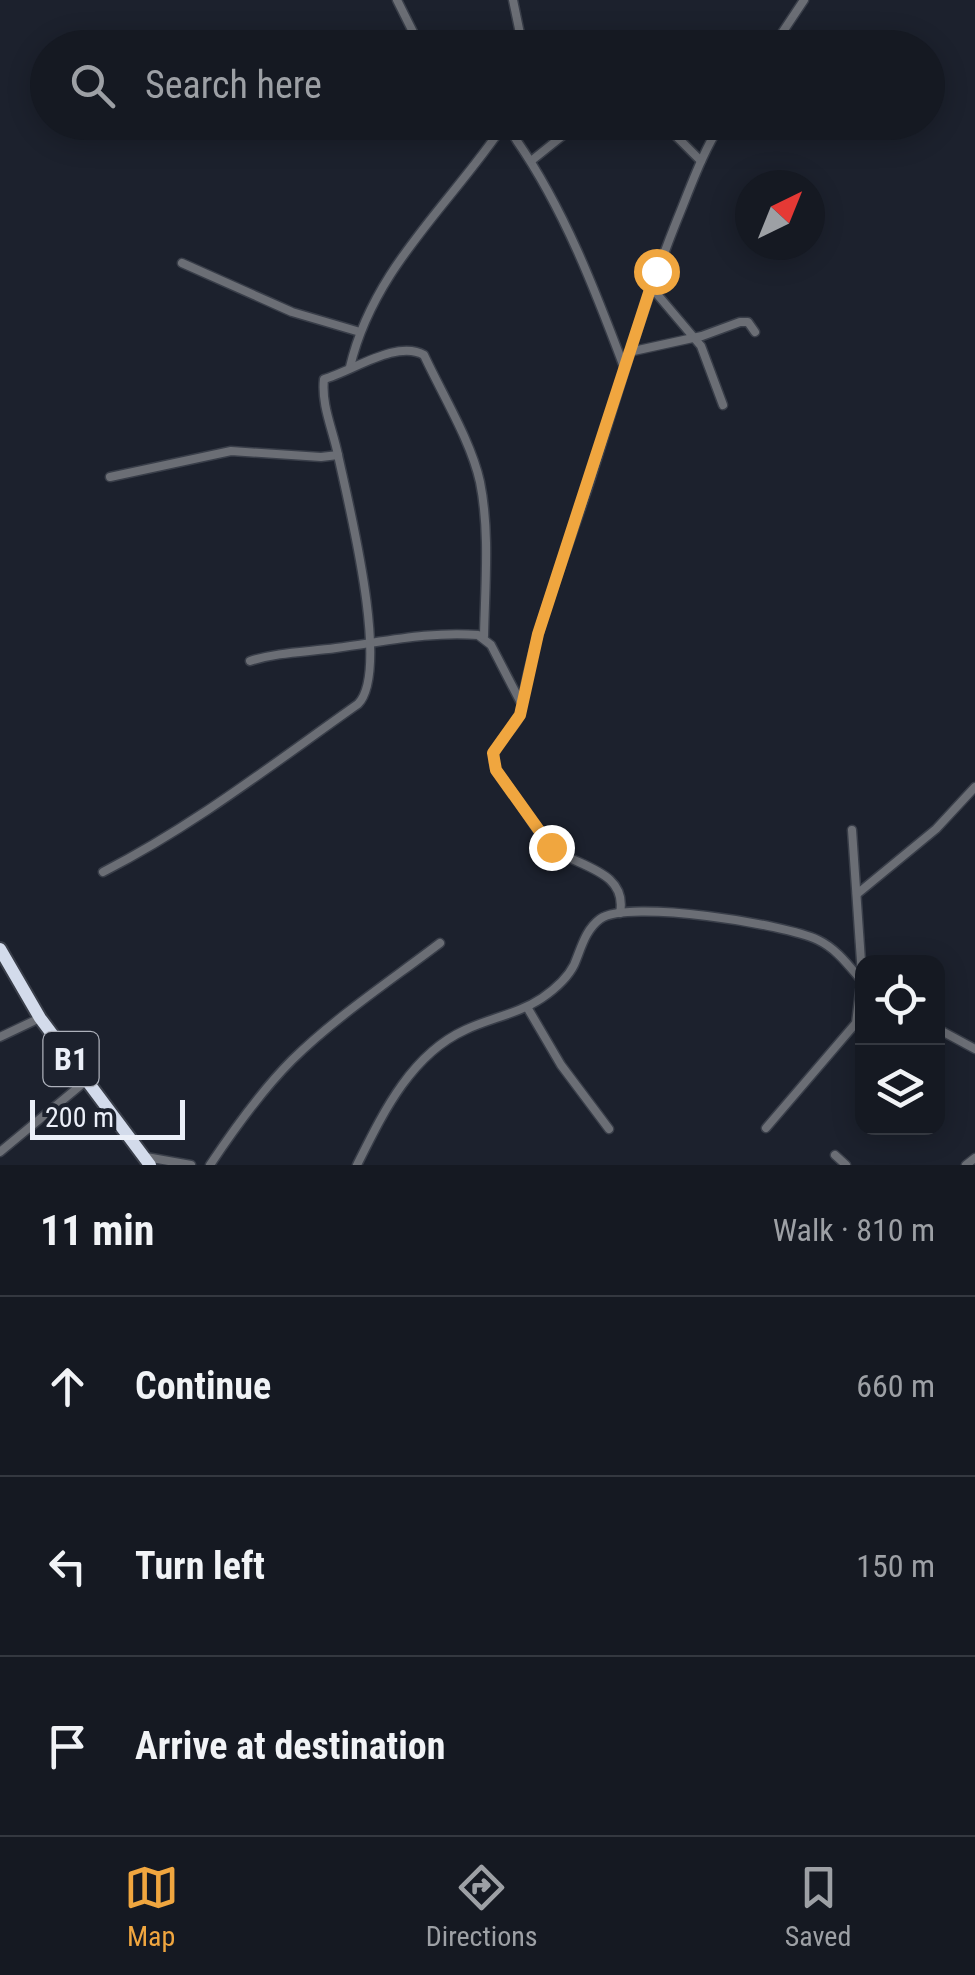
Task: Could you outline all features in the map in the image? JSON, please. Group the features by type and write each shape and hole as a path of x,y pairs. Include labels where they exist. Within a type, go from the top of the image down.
{"highway":[{"name":"B1","path":"0,949 40,1018 147,1161"}],"street":[{"path":"397,0 412,30"},
{"path":"513,0 519,30"},
{"path":"784,30 804,0"},
{"path":"350,367 360,332 401,256 495,140"},
{"path":"517,140 571,238 624,367"},
{"path":"531,161 557,140"},
{"path":"680,140 700,161"},
{"path":"620,913 621,902 609,881 592,866 547,843 493,764 495,748 516,725 533,648 650,288 712,140"},
{"path":"182,263 292,312 360,332"},
{"path":"650,288 705,354 724,406"},
{"path":"628,352 694,338 740,322 748,322 756,332"},
{"path":"103,872 152,848 246,787 362,700 368,688 372,641 323,382 350,367 388,354 416,351 424,355 480,484 486,564 484,636 511,678 521,705"},
{"path":"110,478 236,451 330,457 338,454"},
{"path":"250,660 372,641 484,636"},
{"path":"857,894 974,792"},
{"path":"852,830 861,955"},
{"path":"357,1165 380,1117 436,1047 469,1028 526,1007 562,982 592,926 606,916 689,914 773,926 827,945 855,974"},
{"path":"210,1165 292,1060 440,943"},
{"path":"526,1007 560,1065 609,1129"},
{"path":"0,1036 40,1018"},
{"path":"766,1128 853,1030 855,1019"},
{"path":"945,1033 975,1049"},
{"path":"0,1152 87,1080"},
{"path":"835,1155 846,1165"},
{"path":"966,1165 975,1158"},
{"path":"147,1161 191,1165"}],"route":[{"path":"551,847 496,770 493,753 520,715 538,634 656,271"}]}
